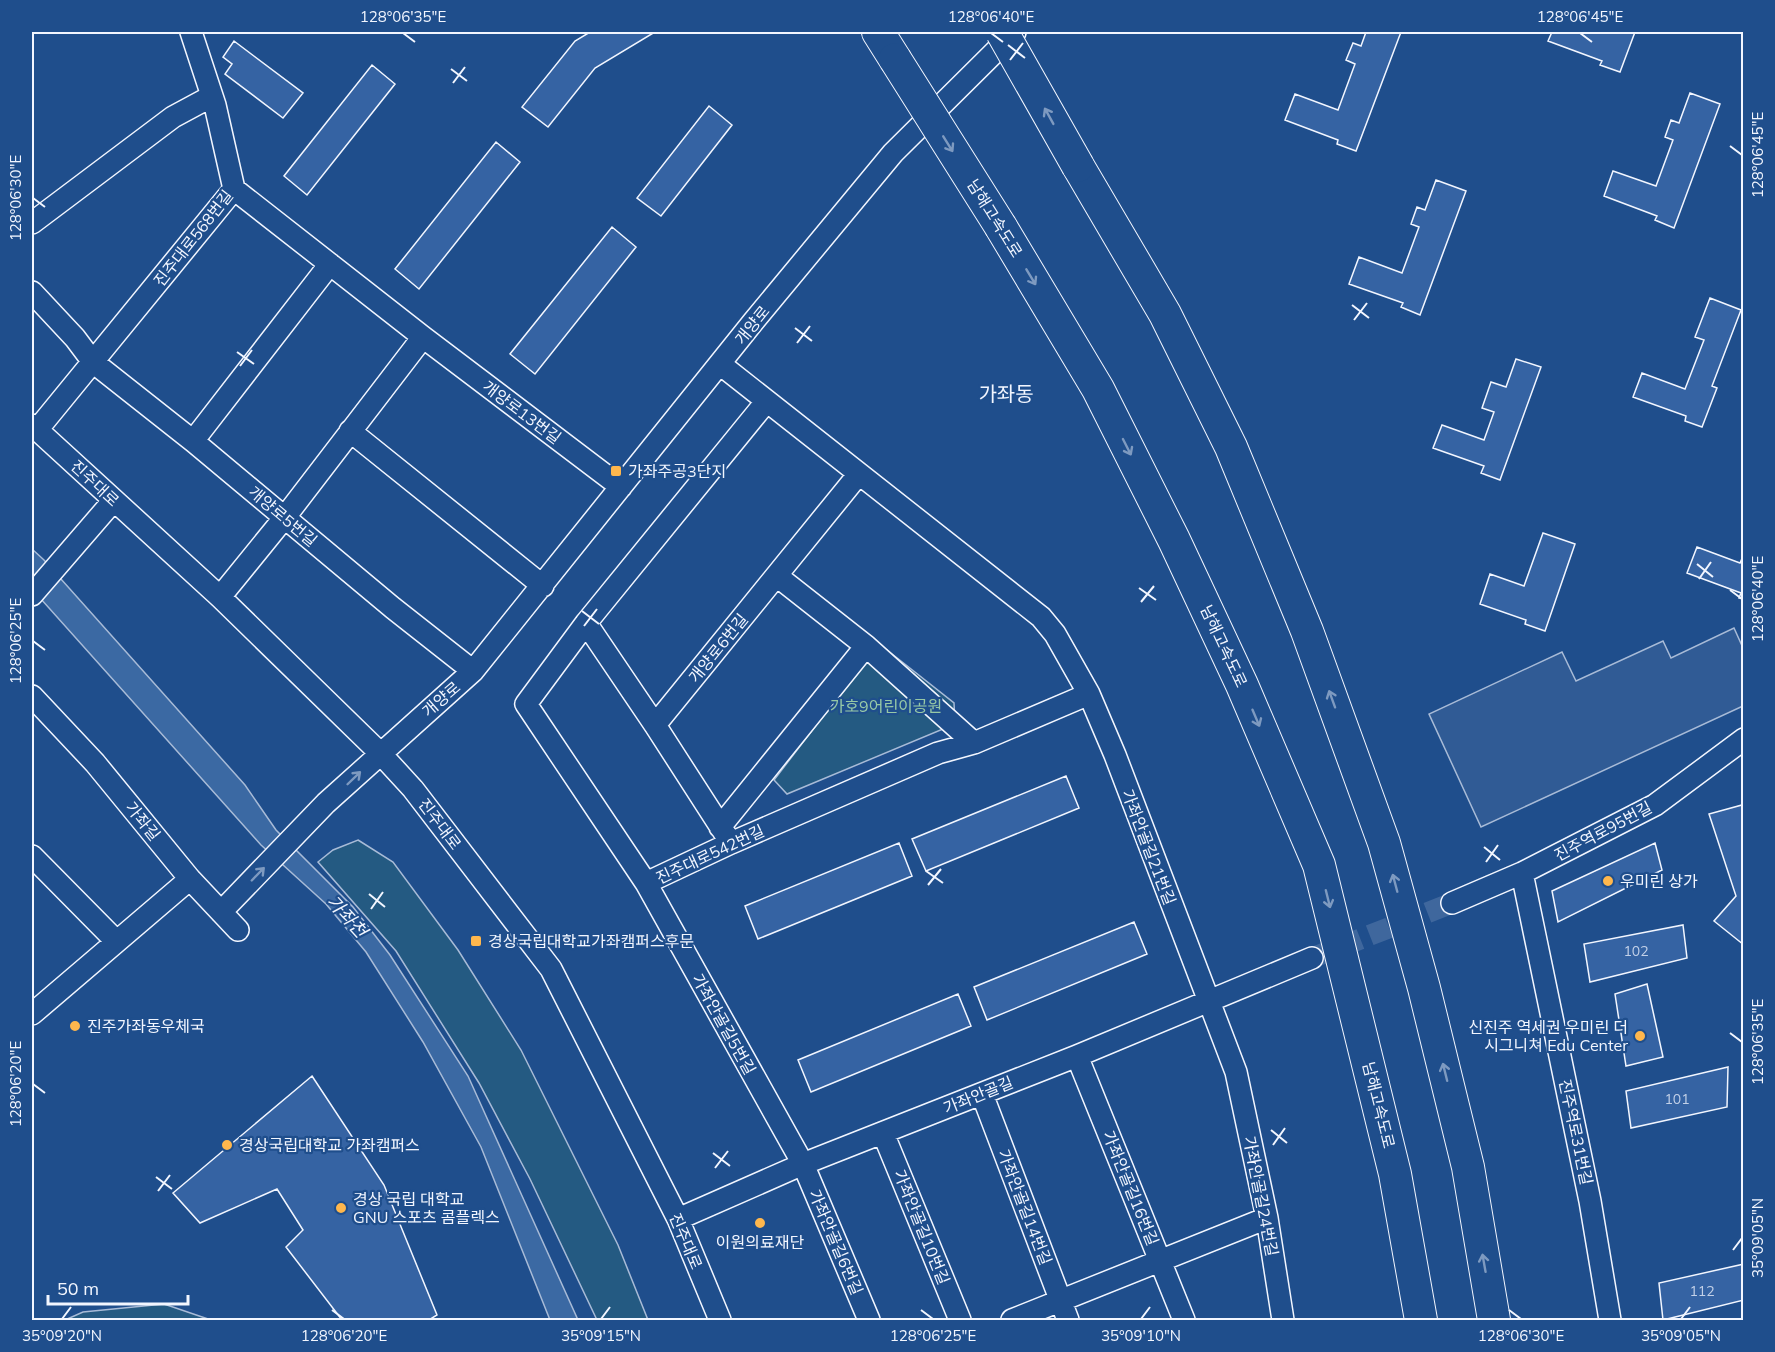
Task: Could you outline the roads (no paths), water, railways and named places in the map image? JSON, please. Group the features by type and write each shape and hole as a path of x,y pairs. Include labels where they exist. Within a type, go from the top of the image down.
{"highway":[{"name":"남해고속도로","path":"878,32 1001,227 1098,389 1174,540 1242,685 1320,865 1395,1173 1421,1320"},
{"path":"1002,32 1165,314 1231,447 1307,631 1384,843 1424,988 1468,1167 1494,1320"}],"street":[{"name":"진주대로568번길","path":"34,427 93,362 234,189 212,96 190,32"},
{"name":"개양로","path":"380,753 473,671 893,153 1016,32"},
{"path":"32,223 173,117 212,96"},
{"name":"개양로13번길","path":"234,189 423,337 621,487"},
{"path":"193,441 330,264"},
{"path":"32,292 75,338 93,362"},
{"path":"220,597 285,517 423,337"},
{"name":"개양로5번길","path":"93,362 473,671"},
{"path":"720,364 1041,617 1055,634 1089,694"},
{"path":"726,835 586,623 766,402"},
{"name":"진주대로","path":"34,427 220,597 380,753 413,789 551,969 678,1219 720,1320"},
{"path":"351,431 543,586"},
{"name":"개양로6번길","path":"655,725 858,475"},
{"path":"32,596 114,500"},
{"path":"777,576 866,646 974,743"},
{"name":"진주대로542번길","path":"586,623 526,704 646,883 726,835 938,753 974,743 1089,694"},
{"name":"진주대로542번길","path":"726,835 866,646"},
{"name":"가좌안골길21번길","path":"1089,694 1115,755 1207,1001"},
{"name":"가좌길","path":"32,696 95,763 190,879 238,930"},
{"name":"진주역로95번길","path":"1452,903 1522,873 1655,805 1743,739"},
{"path":"221,912 327,803 380,753"},
{"path":"32,856 116,941"},
{"name":"진주역로31번길","path":"1522,873 1590,1201 1610,1320"},
{"path":"32,1013 190,879"},
{"name":"가좌안골길5번길","path":"646,883 803,1164"},
{"path":"1207,1001 1312,958"},
{"name":"가좌안골길","path":"678,1219 803,1164 1077,1056 1207,1001"},
{"name":"가좌안골길24번길","path":"1207,1001 1236,1072 1267,1218 1283,1320"},
{"name":"가좌안골길16번길","path":"1077,1056 1184,1320"},
{"name":"가좌안골길14번길","path":"982,1094 1064,1311"},
{"name":"가좌안골길10번길","path":"883,1133 960,1320"},
{"name":"가좌안골길6번길","path":"803,1164 869,1320"},
{"path":"1012,1320 1064,1311 1160,1261 1267,1218"}],"water":[{"name":"가좌천","path":"32,549 245,785 276,830 353,907 390,955 468,1076 578,1320 550,1320 481,1147 423,1042 366,952 326,904 261,845 32,589"}],"tunnel":[{"path":"1312,958 1452,903"}],"place":[{"name":"가좌주공3단지","path":"616,471"},
{"name":"우미린 상가","path":"1608,881"},
{"name":"경상국립대학교가좌캠퍼스후문","path":"476,941"},
{"name":"진주가좌동우체국","path":"75,1026"},
{"name":"신진주 역세권 우미린 더 시그니쳐 Edu Center","path":"1640,1036"},
{"name":"경상국립대학교 가좌캠퍼스","path":"227,1145"},
{"name":"경상 국립 대학교 GNU 스포츠 콤플렉스","path":"341,1208"},
{"name":"이원의료재단","path":"760,1223"}],"district":[{"name":"가좌동","path":"1006,393"}],"park label":[{"name":"가호9어린이공원","path":"886,706"}]}
